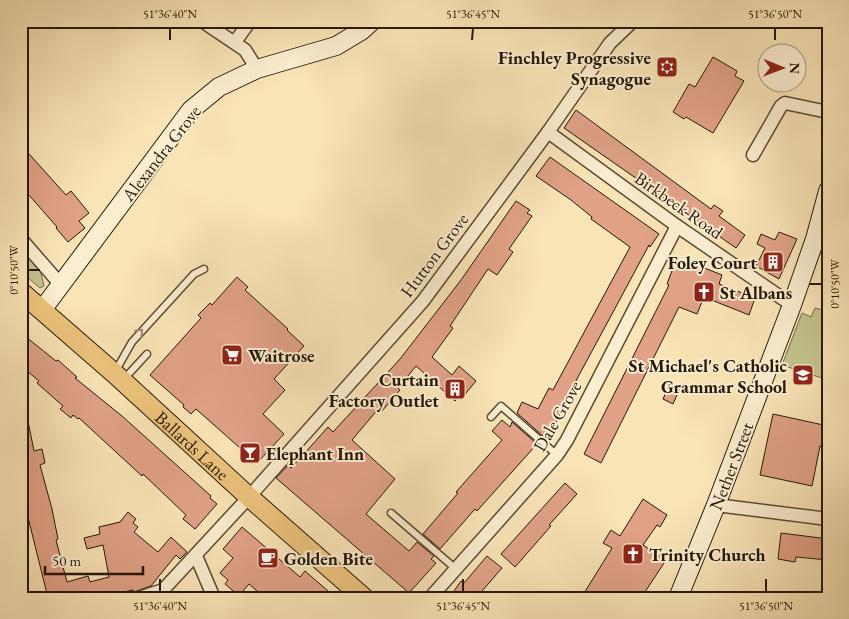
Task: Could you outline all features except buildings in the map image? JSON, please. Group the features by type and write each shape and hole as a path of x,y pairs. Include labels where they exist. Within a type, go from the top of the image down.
{"main road":[{"name":"Ballards Lane","path":"21,292 364,598"}],"street":[{"path":"202,21 245,50 257,69"},
{"path":"235,42 250,21"},
{"name":"Alexandra Grove","path":"42,310 192,110 219,87 257,69 336,46 361,31 372,21"},
{"name":"Hutton Grove","path":"139,598 164,590 423,301 548,132 610,43 633,21"},
{"path":"753,156 780,106 785,103 828,112"},
{"name":"Birkbeck Road","path":"548,132 677,226 792,305"},
{"name":"Nether Street","path":"678,598 716,505 792,305 815,239 828,191"},
{"name":"Dale Grove","path":"430,598 557,455 567,440 677,226"},
{"path":"21,239 61,285"},
{"path":"716,505 828,519"},
{"path":"196,556 214,598"}],"lane":[{"path":"118,377 132,342 194,274 204,269"},
{"path":"118,377 147,354"},
{"path":"491,417 500,406 557,455"},
{"path":"391,513 456,568"}],"green space":[{"path":"21,248 41,273 44,286 40,288 21,272"},
{"path":"815,308 828,311 828,366 825,379 782,365 802,313 811,317"}],"place":[{"name":"Finchley Progressive Synagogue","path":"667,67"},
{"name":"Foley Court","path":"773,262"},
{"name":"St Albans","path":"704,292"},
{"name":"Waitrose","path":"232,355"},
{"name":"St Michael's Catholic Grammar School","path":"803,375"},
{"name":"Curtain Factory Outlet","path":"455,389"},
{"name":"Elephant Inn","path":"250,453"},
{"name":"Trinity Church","path":"633,554"},
{"name":"Golden Bite","path":"268,558"}]}
